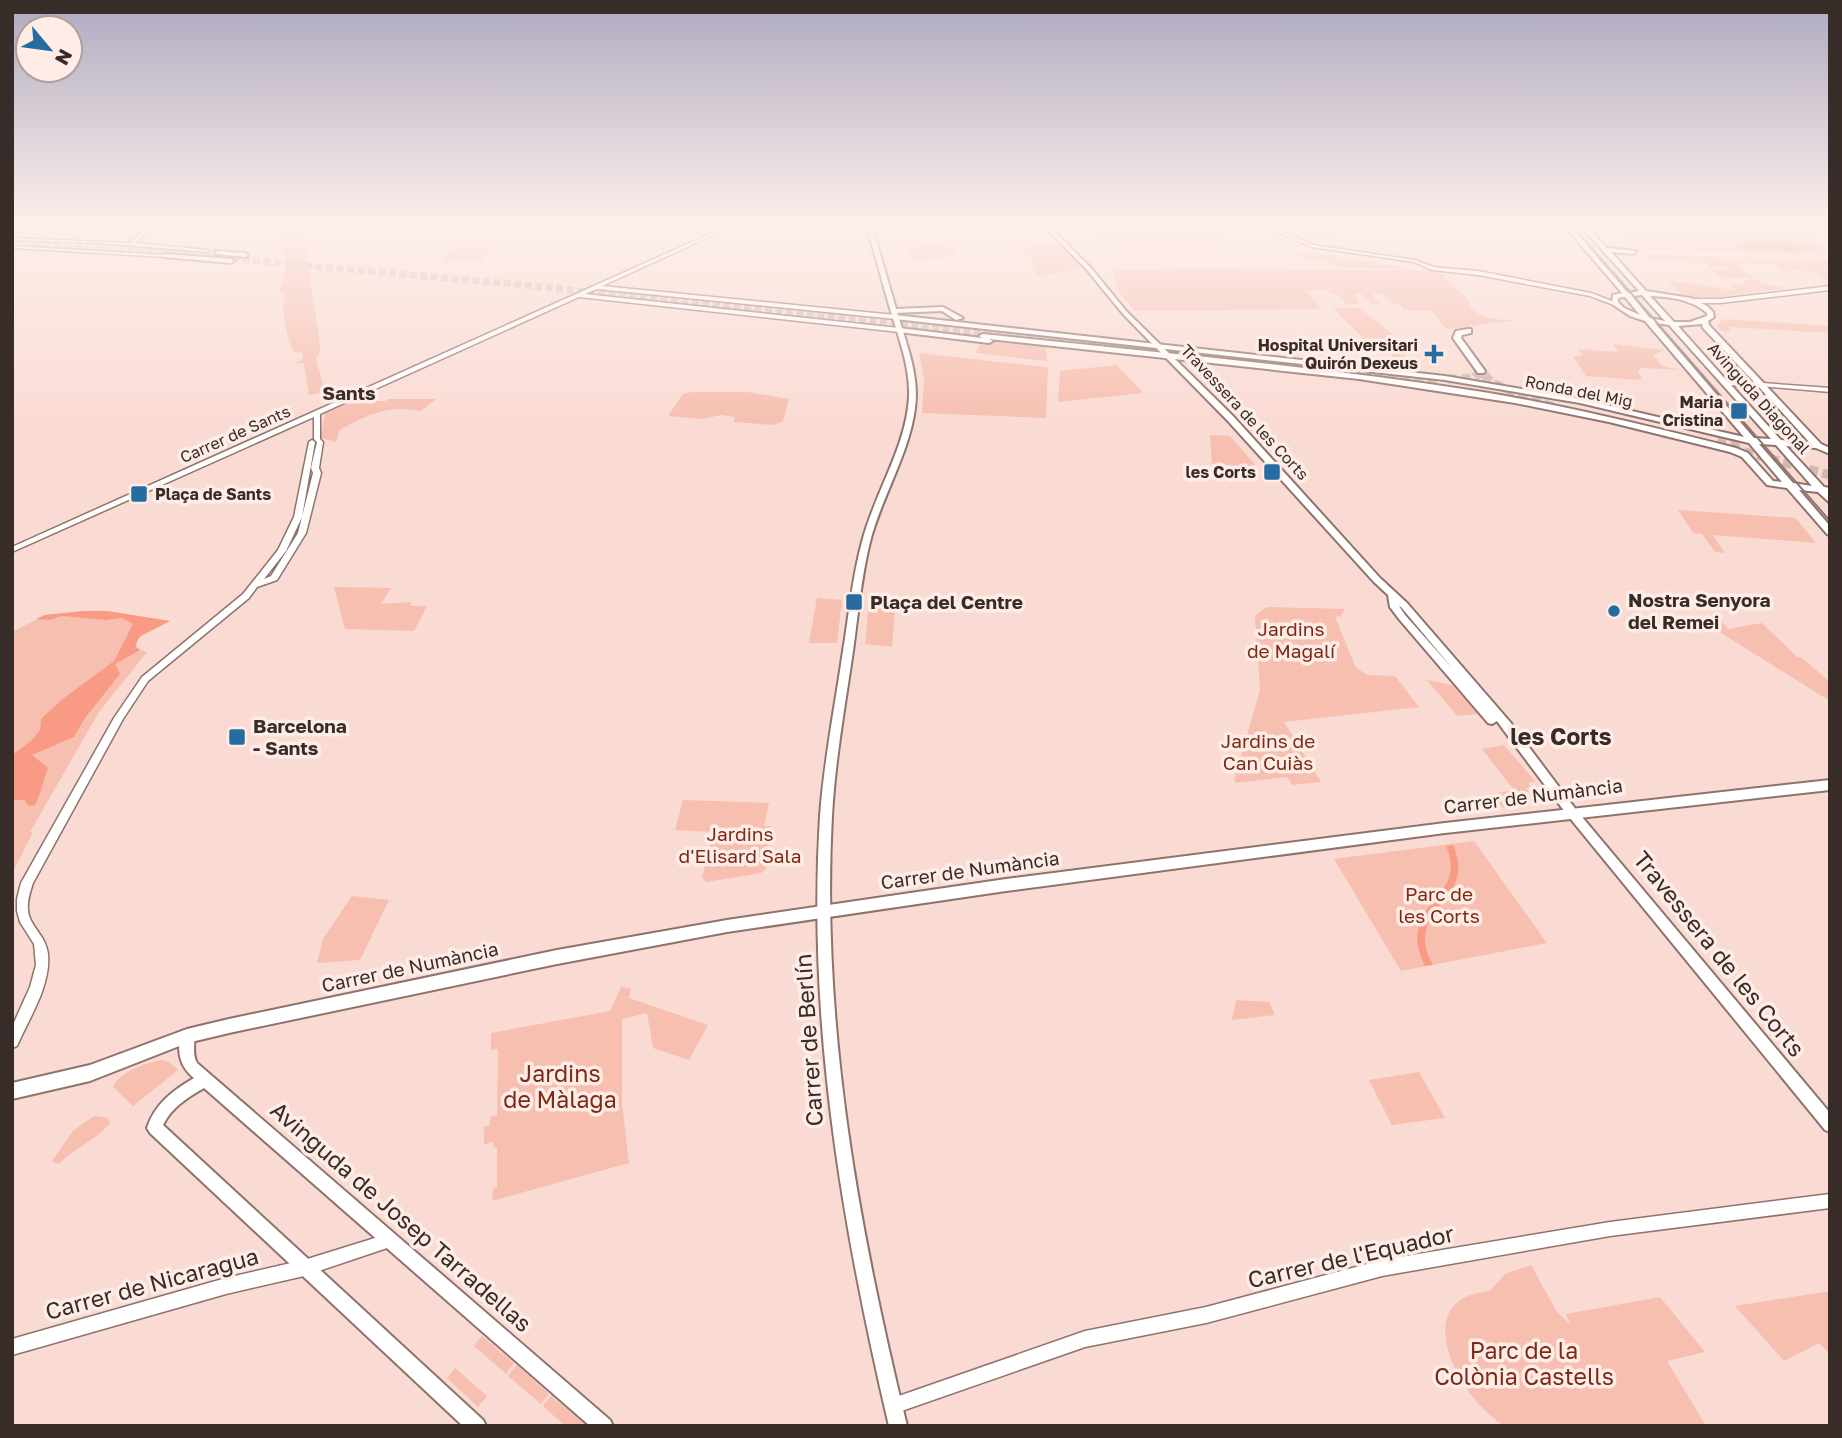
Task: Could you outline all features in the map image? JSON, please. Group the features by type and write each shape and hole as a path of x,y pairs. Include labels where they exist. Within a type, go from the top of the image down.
{"main road":[{"name":"Carrer de Berlín","path":"888,290 911,376 909,416 870,525 849,647 828,786 825,912 830,1031 838,1117 851,1201 898,1426"},
{"name":"Travessera de les Corts","path":"1106,290 1404,605 1506,725 1572,812 1830,1125"},
{"path":"1623,290 1830,532"},
{"name":"Avinguda Diagonal","path":"1641,290 1778,443 1825,490 1830,500"},
{"path":"1644,293 1689,300 1711,313 1705,321 1671,323 1624,312 1615,300 1626,294 1644,293"},
{"path":"913,315 938,308 949,316 959,318"},
{"path":"895,314 1387,370 1590,403 1717,439 1745,455 1767,481 1791,487 1825,490"},
{"path":"1705,321 1706,326 1818,446"},
{"path":"899,330 1365,379 1558,405"},
{"path":"1468,331 1459,334 1457,338 1481,372"},
{"path":"983,336 1079,348"},
{"path":"1259,364 1365,379"},
{"path":"1387,370 1400,383"},
{"name":"Ronda del Mig","path":"1435,382 1574,404 1717,439"},
{"name":"Ronda del Mig","path":"1435,382 1717,439"},
{"path":"1469,382 1574,404"},
{"path":"1724,382 1762,385"},
{"path":"1484,395 1717,439 1818,446 1830,451"},
{"path":"1745,455 1745,443 1752,441"},
{"name":"Carrer de Numància","path":"12,1091 90,1073 187,1036 557,957 1006,885 1572,812 1830,785"},
{"name":"Avinguda de Josep Tarradellas","path":"187,1036 185,1048 188,1065 604,1426"},
{"path":"205,1080 181,1095 161,1113 155,1128 477,1426"}],"street":[{"name":"Carrer de Sants","path":"12,550 588,290"},
{"path":"630,290 895,314"},
{"path":"1564,290 1615,300"},
{"path":"1689,300 1720,301 1805,290"},
{"path":"578,295 899,330"},
{"path":"1711,313 1713,304 1720,301"},
{"path":"1762,385 1830,390"},
{"path":"257,586 271,580 304,527 317,473 315,468 320,442 317,439 317,412"},
{"path":"12,1042 38,980 42,963 41,947 22,917 20,904 27,883 119,719 145,679 257,586 285,547 298,517 312,442"},
{"name":"Carrer de l'Equador","path":"893,1406 1085,1339 1206,1315 1382,1268 1609,1229 1830,1200"},
{"name":"Carrer de Nicaragua","path":"12,1347 226,1286 304,1268 391,1240"}],"green space":[{"path":"312,290 320,352 316,358 325,392 309,395 304,363 294,364 303,359 303,353 294,352 291,345 284,315 285,292 278,292"},
{"path":"1119,290 1316,290 1307,291 1321,309 1136,311"},
{"path":"1328,290 1458,290 1471,303 1468,306 1485,317 1517,320 1447,329 1431,311 1404,310 1400,304 1393,304 1383,294 1371,294 1380,304 1371,304 1362,294 1354,294 1360,303 1347,305 1337,294 1331,294"},
{"path":"1677,290 1772,290 1710,298 1683,296"},
{"path":"1333,308 1360,308 1398,339 1411,368 1391,365 1388,362 1397,361 1390,354 1379,354"},
{"path":"1723,319 1830,326 1830,333 1728,327 1732,332 1721,331 1717,326"},
{"path":"981,341 1046,347 1047,361 976,353"},
{"path":"1613,344 1664,350 1653,355 1662,366 1681,370 1642,368 1638,371 1642,380 1586,376 1573,356 1583,356 1578,349 1618,352"},
{"path":"919,353 1048,368 1046,418 922,413 924,380"},
{"path":"1117,365 1143,393 1058,402 1060,371"},
{"path":"747,392 789,399 783,421 773,425 734,422 735,417 721,415 703,419 668,416 683,394"},
{"path":"436,399 421,411 389,410 363,418 339,431 336,442 321,438 325,412 348,401"},
{"path":"1210,435 1230,436 1255,464 1250,467 1212,464"},
{"path":"1678,510 1796,518 1816,543 1713,535 1725,553 1715,552 1702,534 1693,533"},
{"path":"334,587 391,588 381,604 411,602 410,606 427,606 414,631 345,629"},
{"name":"Plaça del Centre","path":"817,598 842,600 837,643 809,643"},
{"name":"Plaça del Centre","path":"874,599 896,600 892,647 865,644 869,602"},
{"path":"1267,607 1345,609 1341,616 1335,617 1356,668 1368,675 1395,676 1419,707 1284,722 1321,782 1292,785 1288,777 1236,783 1234,780 1260,690 1255,615"},
{"path":"107,611 170,621 137,639 136,648 147,652 99,712 30,832 33,832 12,874 12,632 45,615"},
{"path":"1720,619 1728,629 1762,623 1797,657 1801,657 1830,682 1830,701 1710,626 1712,620"},
{"path":"1427,680 1452,685 1478,714 1457,716"},
{"path":"1504,745 1535,781 1528,783 1531,787 1526,788 1529,792 1525,793 1529,799 1521,800 1524,805 1503,808 1492,794 1514,790 1482,749"},
{"name":"Jardins d'Elisard Sala","path":"683,800 769,803 764,826 770,826 767,868 761,873 706,882 702,877 713,832 675,830"},
{"name":"Parc de les Corts","path":"1474,841 1547,943 1401,971 1334,859"},
{"path":"352,896 389,900 360,960 317,963 323,939"},
{"name":"Jardins de Màlaga","path":"621,987 631,989 629,998 708,1025 689,1060 653,1048 647,1013 622,1019 622,1103 629,1163 492,1201 493,1189 497,1187 497,1147 494,1148 493,1142 484,1145 484,1127 490,1125 490,1117 497,1115 498,1049 491,1050 491,1033 610,1011"},
{"path":"1236,1000 1269,1002 1275,1015 1232,1020"},
{"path":"162,1060 178,1070 133,1106 113,1087 120,1077 127,1073"},
{"path":"1419,1072 1445,1118 1392,1125 1369,1080"},
{"path":"94,1116 108,1118 110,1123 59,1164 52,1161 73,1131"},
{"name":"Parc de la Colònia Castells","path":"1531,1265 1557,1312 1570,1324 1566,1314 1660,1297 1705,1352 1667,1361 1706,1426 1505,1426 1488,1413 1471,1395 1448,1351 1445,1330 1450,1311 1464,1298 1490,1291 1505,1274"},
{"path":"1830,1291 1830,1354 1819,1343 1784,1361 1735,1306"},
{"path":"482,1336 514,1363 506,1374 474,1346"},
{"path":"517,1365 549,1394 541,1404 508,1376"},
{"path":"455,1368 487,1396 478,1407 447,1378"},
{"path":"551,1396 585,1426 565,1426 543,1406"}],"shaded area":[{"path":"107,611 170,621 140,636 135,646 140,650 115,664 120,674 85,718 74,737 32,755 48,768 35,805 29,806 24,800 12,800 12,755 31,741 40,730 41,719 64,698 114,661 133,624 122,618 105,620 62,616 50,620 36,619 45,615"},
{"path":"1453,845 1458,865 1456,880 1426,930 1426,945 1433,965 1425,966 1418,944 1419,927 1424,914 1448,879 1451,865 1446,846"}],"tunnel":[{"path":"571,290 1227,359"},
{"path":"1213,357 1227,359"},
{"path":"1227,359 1438,384"},
{"path":"1448,379 1474,378 1481,371 1492,383 1553,407"},
{"path":"1717,442 1740,448"},
{"path":"1731,448 1830,475"}],"tram line":[{"path":"1629,290 1830,521"}],"place":[{"name":"Hospital Universitari Quirón Dexeus","path":"1434,354"},
{"name":"Maria Cristina","path":"1739,411"},
{"name":"les Corts","path":"1272,472"},
{"name":"Plaça de Sants","path":"139,494"},
{"name":"Plaça del Centre","path":"854,602"},
{"name":"Nostra Senyora del Remei","path":"1614,611"},
{"name":"Barcelona - Sants","path":"237,737"}],"district":[{"name":"Sants","path":"349,393"},
{"name":"les Corts","path":"1561,737"}],"park label":[{"name":"Jardins de Magalí","path":"1291,640"},
{"name":"Jardins de Can Cuiàs","path":"1268,752"}]}
